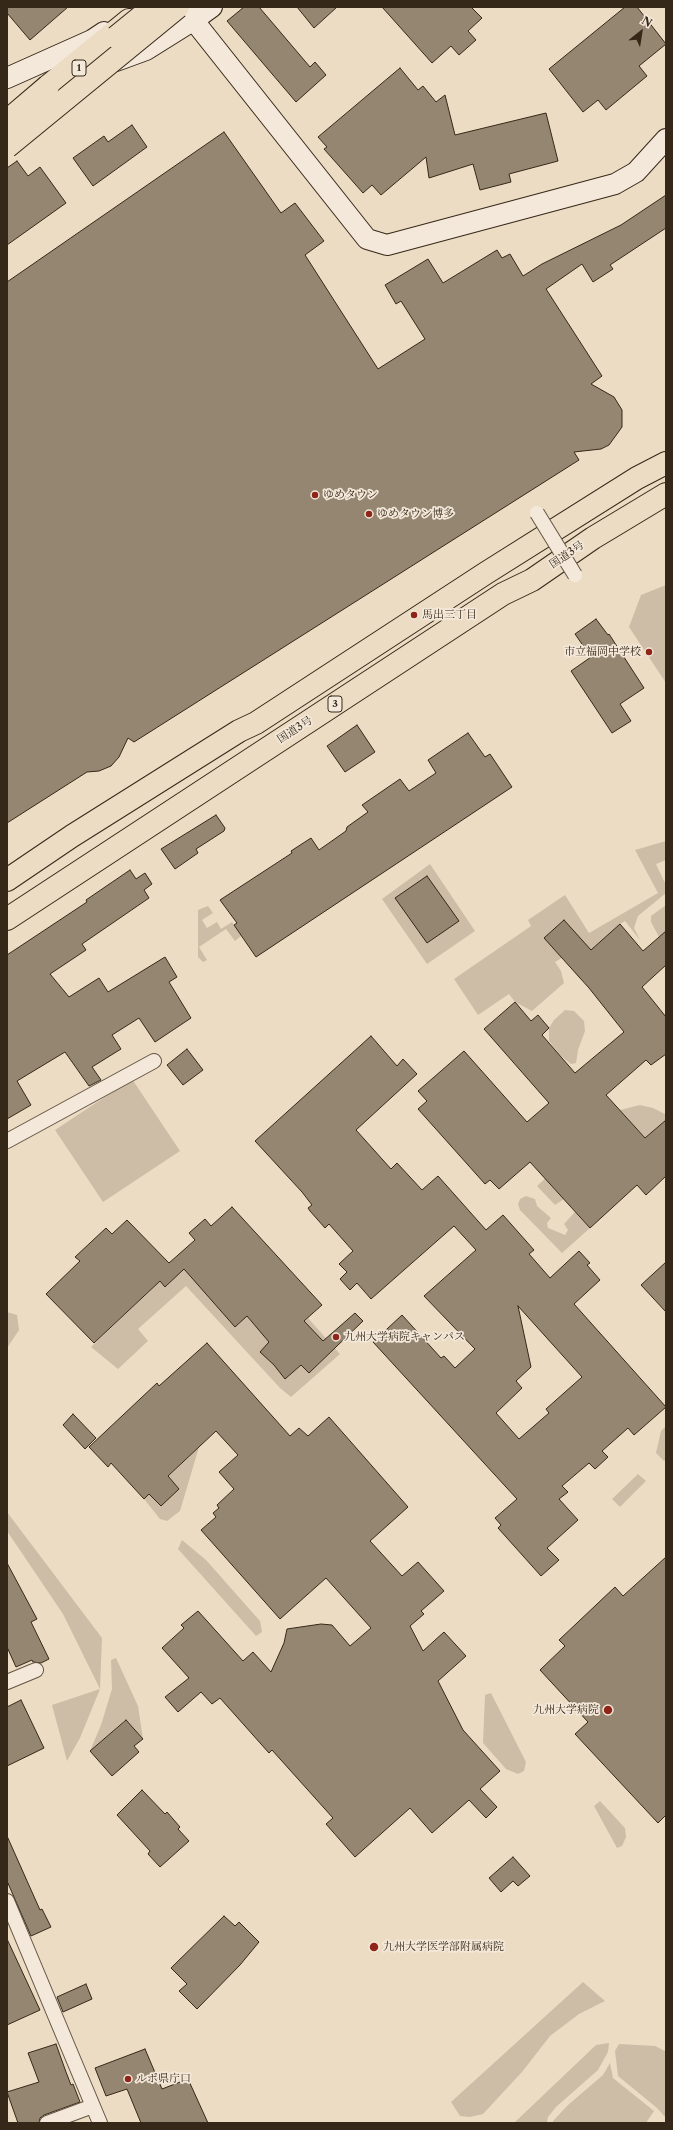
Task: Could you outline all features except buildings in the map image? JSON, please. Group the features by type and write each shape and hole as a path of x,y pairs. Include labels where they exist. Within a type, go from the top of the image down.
{"highway":[{"name":"1","path":"7,121 146,7"},
{"name":"1","path":"7,129 153,7"},
{"path":"7,147 185,11"},
{"name":"3","path":"7,880 72,836 239,731 256,723 486,573 637,478 666,462"},
{"name":"国道3号","path":"7,919 503,594 532,580 593,538 666,494"}],"street":[{"path":"7,78 92,40 124,19 138,7"},
{"path":"7,111 114,62 146,50 185,11 212,7"},
{"path":"185,11 367,239 387,245 615,184 636,172 666,139"},
{"path":"537,513 575,575"},
{"path":"7,1141 154,1061"},
{"path":"7,1682 36,1670"},
{"path":"7,1901 100,2123"},
{"path":"47,2123 93,2106"}],"shaded area":[{"path":"666,585 666,683 629,627 641,595"},
{"path":"666,841 666,860 656,864 666,885 666,893 638,916 634,928 640,940 625,921 620,924 613,952 580,979 562,958 555,962 561,971 564,983 532,1011 515,1002 509,994 478,1015 454,979 531,926 528,920 565,895 589,933 658,893 635,850"},
{"path":"430,864 475,931 427,964 382,899"},
{"path":"666,905 666,931 659,937 651,922 651,916"},
{"path":"208,906 213,913 202,920 207,928 217,922 221,929 232,922 241,936 235,941 226,929 199,947 207,960 203,962 198,957 198,910"},
{"path":"565,1010 574,1011 584,1021 585,1031 578,1050 576,1063 571,1064 560,1055 549,1041 549,1028 554,1020"},
{"path":"132,1079 180,1151 103,1202 55,1130"},
{"path":"640,1105 653,1108 665,1114 666,1125 663,1122 645,1138 623,1114 547,1181 559,1194 567,1197 555,1205 537,1186 620,1110"},
{"path":"526,1196 535,1199 537,1206 551,1218 547,1223 548,1228 565,1235 568,1230 564,1224 575,1212 590,1228 562,1253 520,1210 518,1204 520,1199"},
{"path":"201,1247 281,1342 308,1318 340,1354 291,1397 280,1388 186,1286 138,1329 148,1341 118,1369 91,1347 160,1281 166,1287"},
{"path":"7,1312 17,1315 19,1330 7,1348"},
{"path":"666,1426 666,1459 664,1461 656,1453 661,1431"},
{"path":"199,1447 180,1511 167,1521 160,1519 144,1499"},
{"path":"638,1474 646,1481 620,1507 612,1499"},
{"path":"7,1512 102,1638 100,1689 63,1614 7,1531"},
{"path":"182,1540 206,1560 260,1621 262,1632 256,1636 178,1549"},
{"path":"116,1658 138,1706 143,1739 125,1720 90,1751 101,1725 112,1689 111,1660"},
{"path":"100,1689 80,1738 67,1761 52,1705"},
{"path":"491,1693 526,1762 524,1771 518,1774 506,1769 483,1743 485,1695"},
{"path":"600,1801 625,1828 626,1837 622,1846 617,1848 594,1806"},
{"path":"583,1982 605,2001 579,2014 550,2036 522,2072 483,2114 470,2117 460,2116 451,2102"},
{"path":"609,2043 608,2052 598,2070 556,2107 548,2117 547,2123 514,2123 596,2045"},
{"path":"619,2044 655,2046 665,2051 666,2118 657,2108 618,2076 615,2051"},
{"path":"610,2063 613,2078 654,2111 646,2123 553,2123 553,2121 568,2105 603,2075"}],"place":[{"name":"ゆめタウン","path":"315,495"},
{"name":"ゆめタウン博多","path":"369,514"},
{"name":"馬出三丁目","path":"414,615"},
{"name":"市立福岡中学校","path":"649,652"},
{"name":"九州大学病院キャンパス","path":"336,1337"},
{"name":"九州大学病院","path":"608,1710"},
{"name":"九州大学医学部附属病院","path":"374,1947"},
{"name":"ルポ県庁口","path":"128,2079"}]}
